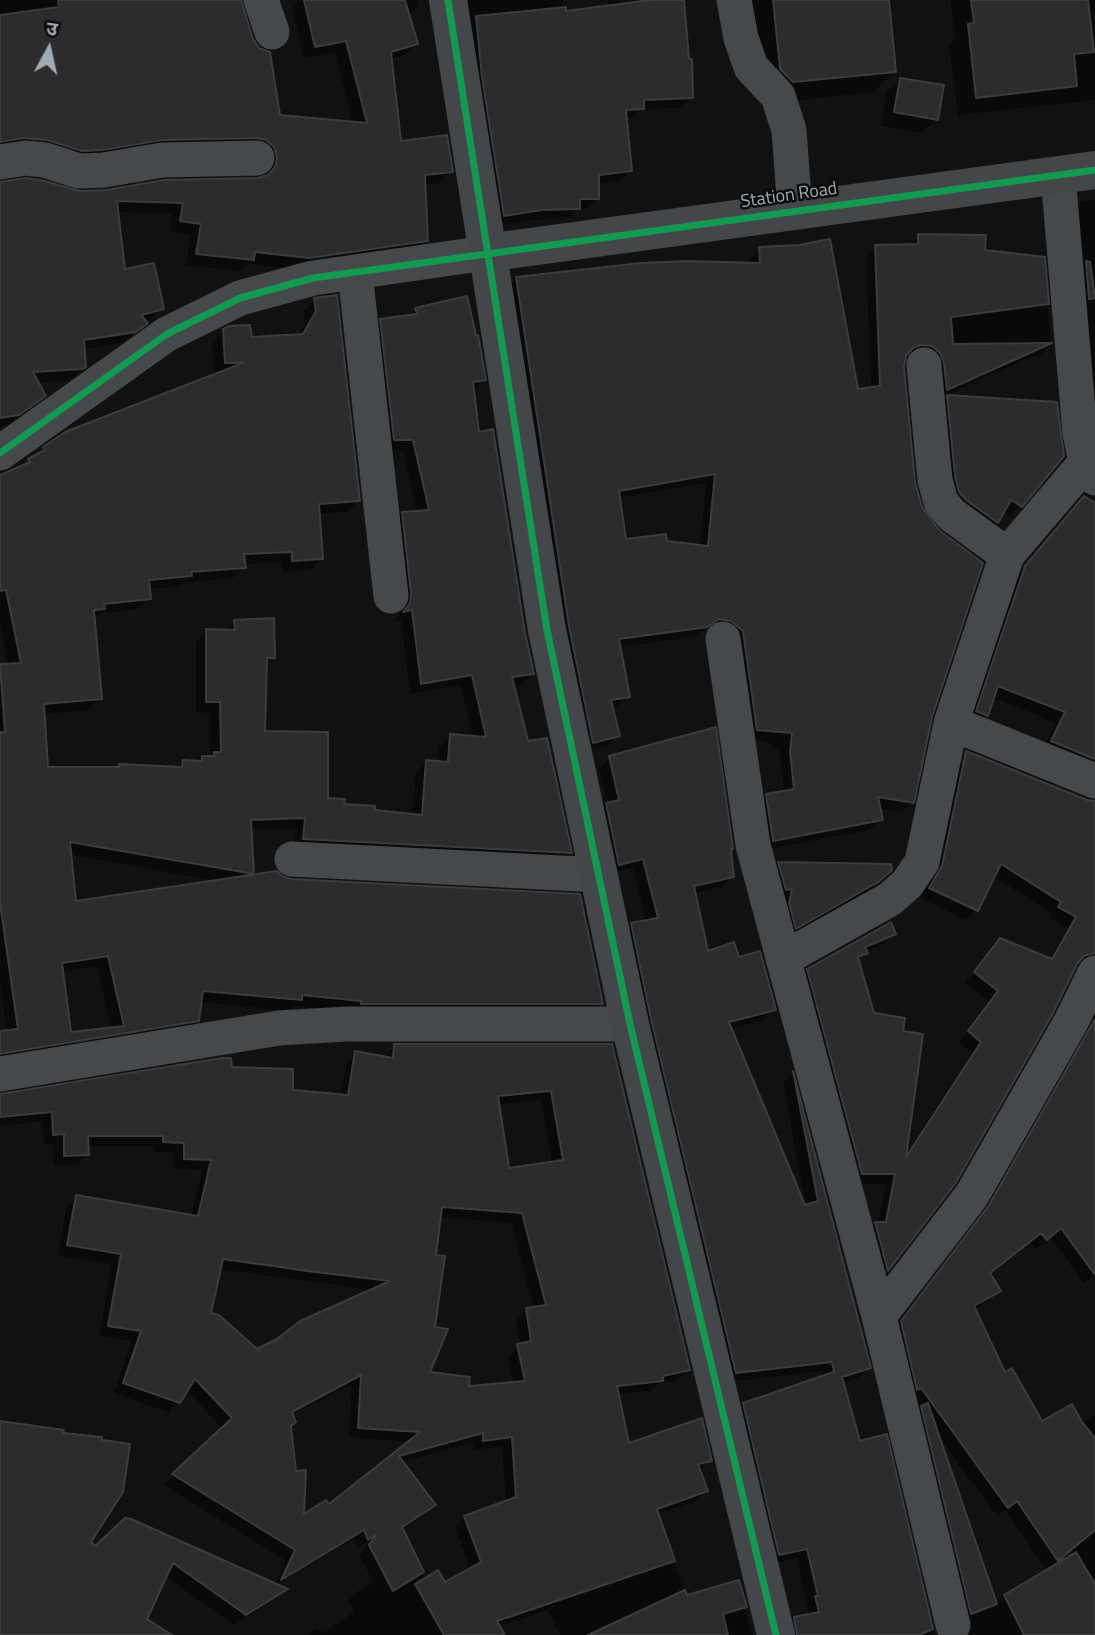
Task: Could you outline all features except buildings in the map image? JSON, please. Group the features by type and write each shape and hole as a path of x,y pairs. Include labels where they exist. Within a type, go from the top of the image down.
{"street":[{"path":"448,0 547,630 630,1024 776,1635"},
{"path":"734,0 741,38 751,68 778,96 789,130 795,211"},
{"path":"0,162 26,158 45,160 79,171 104,170 162,160 257,158"},
{"name":"Station Road","path":"486,253 1095,170"},
{"path":"783,959 890,900 907,884 922,862 951,723 1007,555 1091,470 1080,433 1058,175"},
{"path":"0,453 167,334 240,298 313,278 486,253"},
{"path":"355,273 391,596"},
{"path":"924,365 935,480 941,502 952,515 1007,555"},
{"path":"723,639 752,845 879,1317 953,1625"},
{"path":"951,723 1095,781"},
{"path":"292,859 599,875"},
{"path":"879,1317 972,1195 1071,1022 1095,973"},
{"path":"0,1074 279,1028 348,1024 630,1024"}],"cycle path":[{"path":"448,0 547,630 630,1024 776,1635"},
{"path":"0,453 167,334 240,298 313,278 1095,170"}]}
